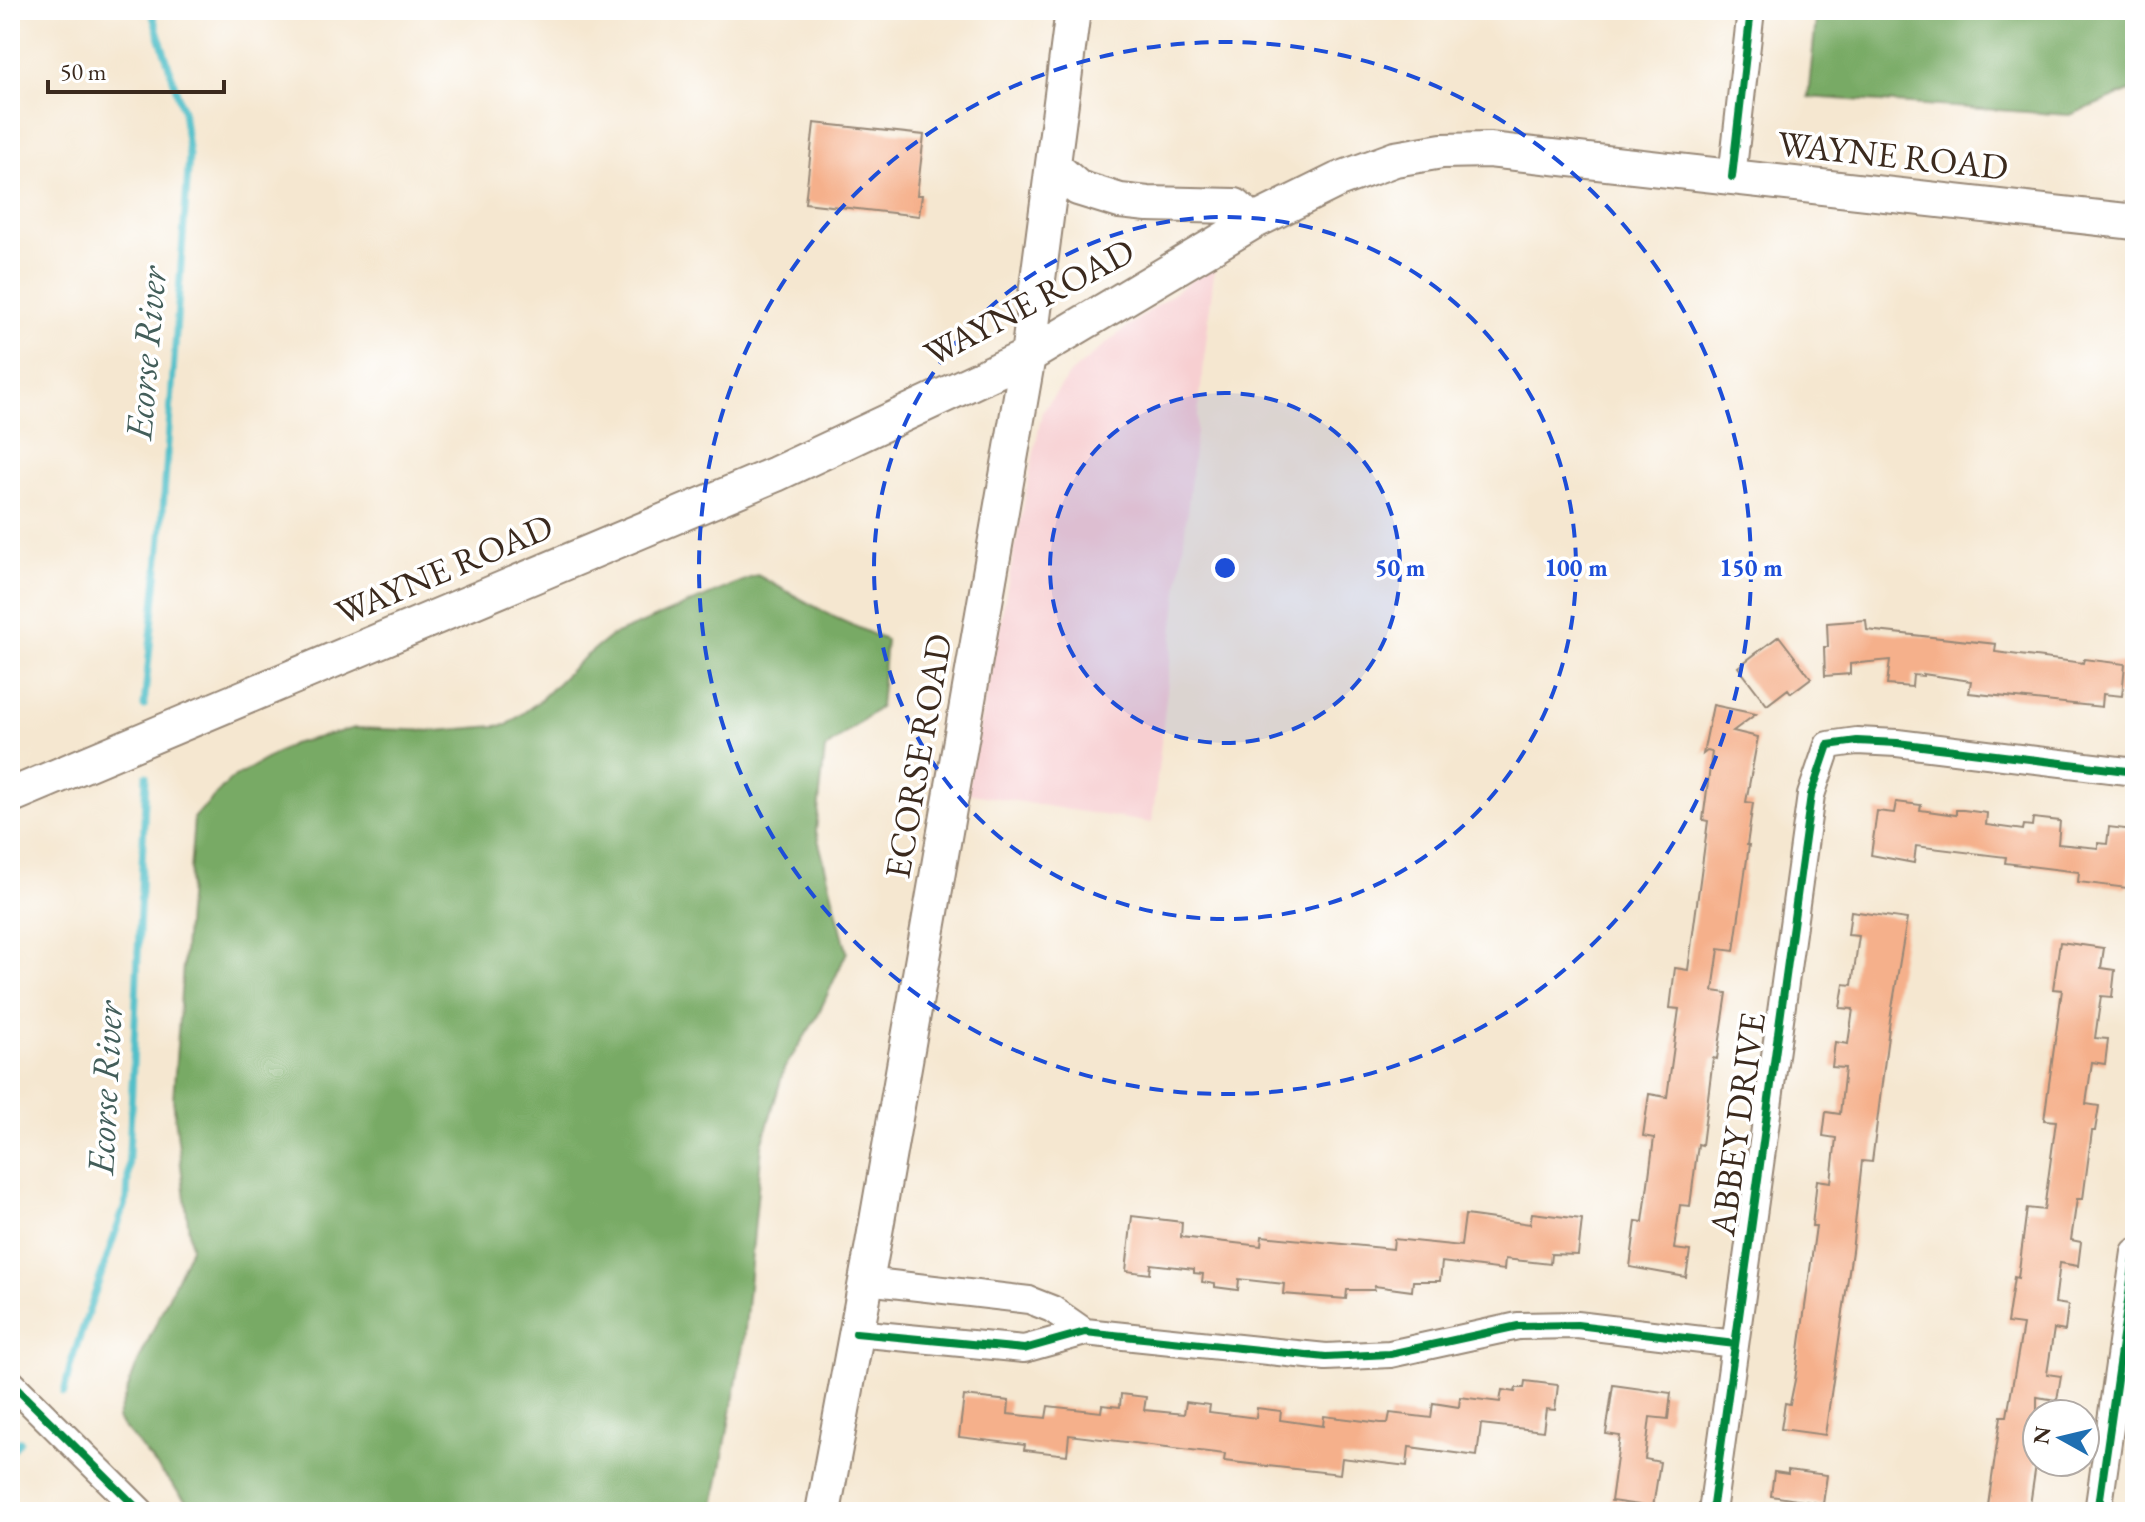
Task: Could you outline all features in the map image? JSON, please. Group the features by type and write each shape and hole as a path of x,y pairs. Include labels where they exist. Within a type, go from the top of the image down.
{"main road":[{"name":"ECORSE ROAD","path":"823,1512 1028,356 1073,10"},
{"name":"WAYNE ROAD","path":"10,796 776,474 1028,356 1253,222 1367,168 1395,159 1442,151 1489,150 2135,222"},
{"path":"1053,166 1078,188 1120,201 1235,206 1253,222"}],"street":[{"path":"1732,177 1751,10"},
{"name":"ABBEY DRIVE","path":"1712,1512 1811,795 1828,745 1857,741 1897,743 2135,772"},
{"path":"2098,1512 2135,1252"},
{"path":"866,1281 1029,1300 1052,1309 1085,1332"},
{"path":"856,1333 1024,1349 1085,1332 1326,1357 1390,1354 1518,1326 1577,1325 1735,1344"},
{"path":"10,1382 141,1512"}],"shaded area":[{"path":"1215,263 1152,823 966,793 1042,412 1070,374 1119,333"}],"green space":[{"path":"1817,10 2135,10 2135,89 2070,115 1808,97"},
{"path":"757,575 834,617 886,640 880,707 825,749 816,831 847,952 817,1017 784,1069 762,1145 744,1340 713,1512 195,1512 117,1419 135,1369 191,1248 173,1099 194,818 230,780 292,744 355,728 436,731 507,725 538,702 611,636"}],"building":[{"path":"814,123 924,135 917,195 922,195 919,216 805,203"},
{"path":"1866,620 1867,630 1996,644 1995,652 2083,663 2084,659 2125,664 2122,696 2103,694 2102,707 1969,693 1971,681 1923,674 1913,675 1912,687 1887,685 1890,660 1850,664 1850,674 1825,676 1827,623"},
{"path":"1779,636 1811,678 1791,693 1788,689 1767,705 1738,667"},
{"path":"1713,705 1756,714 1733,731 1758,737 1746,802 1753,803 1734,951 1719,949 1713,991 1727,993 1717,1059 1713,1058 1702,1145 1698,1144 1690,1206 1680,1205 1674,1249 1690,1251 1686,1277 1630,1267 1636,1221 1643,1222 1654,1138 1643,1136 1649,1094 1667,1097 1679,1009 1670,1008 1675,968 1688,970 1708,821 1703,820 1712,752 1703,754"},
{"path":"1896,802 1921,805 1920,810 1956,815 1956,810 1987,813 1986,825 2023,830 2024,825 2032,826 2033,818 2060,821 2058,844 2098,848 2098,843 2107,844 2109,827 2134,830 2127,888 2078,882 2079,872 2005,863 2006,857 1916,846 1914,863 1871,855 1877,811 1894,813"},
{"path":"1851,911 1907,919 1890,1020 1872,1162 1862,1161 1825,1435 1781,1429 1785,1403 1790,1404 1795,1380 1816,1226 1812,1226 1817,1180 1831,1182 1836,1138 1823,1136 1826,1112 1840,1114 1845,1068 1832,1067 1835,1042 1848,1044 1853,1009 1840,1008 1844,984 1852,985 1859,936 1848,935"},
{"path":"2060,942 2104,948 2101,968 2115,970 2112,997 2101,996 2095,1038 2108,1039 2105,1064 2092,1062 2086,1104 2099,1106 2095,1131 2092,1131 2083,1199 2077,1199 2071,1240 2081,1242 2078,1266 2060,1263 2055,1303 2068,1305 2065,1331 2054,1329 2047,1374 2061,1376 2057,1398 2021,1398 2021,1478 2034,1478 2029,1512 1987,1512 2001,1416 2007,1416 2023,1325 2007,1323 2014,1277 2018,1278 2027,1208 2044,1210 2056,1121 2044,1120 2062,990 2053,989"},
{"path":"1532,1213 1582,1219 1578,1255 1551,1254 1550,1264 1505,1259 1504,1270 1442,1262 1440,1281 1413,1281 1412,1291 1375,1286 1374,1290 1347,1290 1346,1299 1283,1294 1284,1284 1239,1279 1238,1290 1215,1287 1215,1284 1202,1282 1203,1274 1194,1273 1194,1269 1151,1264 1150,1274 1126,1271 1132,1216 1182,1222 1181,1237 1261,1246 1262,1236 1393,1249 1394,1239 1461,1246 1465,1215 1530,1224"},
{"path":"1525,1381 1558,1385 1555,1410 1546,1409 1543,1431 1481,1424 1477,1456 1409,1447 1407,1466 1342,1458 1340,1474 1224,1461 1225,1454 1069,1435 1067,1455 1024,1450 1025,1445 959,1437 964,1396 1009,1401 1008,1414 1046,1418 1048,1406 1101,1412 1102,1405 1120,1407 1121,1394 1146,1397 1144,1410 1184,1414 1186,1402 1210,1405 1209,1412 1256,1418 1257,1408 1281,1411 1280,1420 1323,1426 1324,1416 1381,1423 1388,1423 1390,1413 1431,1418 1433,1403 1459,1407 1460,1397 1500,1402 1502,1390 1515,1392 1516,1388 1524,1388"},
{"path":"1613,1385 1671,1393 1668,1419 1650,1417 1645,1459 1660,1462 1653,1507 1611,1501 1620,1436 1606,1434"},
{"path":"1788,1470 1827,1475 1823,1504 1771,1496 1774,1472 1788,1474"}],"waterway":[{"name":"Ecorse River","path":"144,706 161,537 189,156 183,111 151,10"},
{"name":"Ecorse River","path":"64,1393 71,1363 127,1199 146,776"},
{"name":"Ecorse River","path":"10,1453 20,1441"}],"cycle path":[{"path":"1732,177 1751,10"},
{"path":"1712,1512 1811,795 1828,745 1857,741 1897,743 2135,772"},
{"path":"2098,1512 2135,1252"},
{"path":"856,1333 1024,1349 1085,1332 1326,1357 1390,1354 1518,1326 1577,1325 1735,1344"},
{"path":"10,1382 141,1512"}]}
